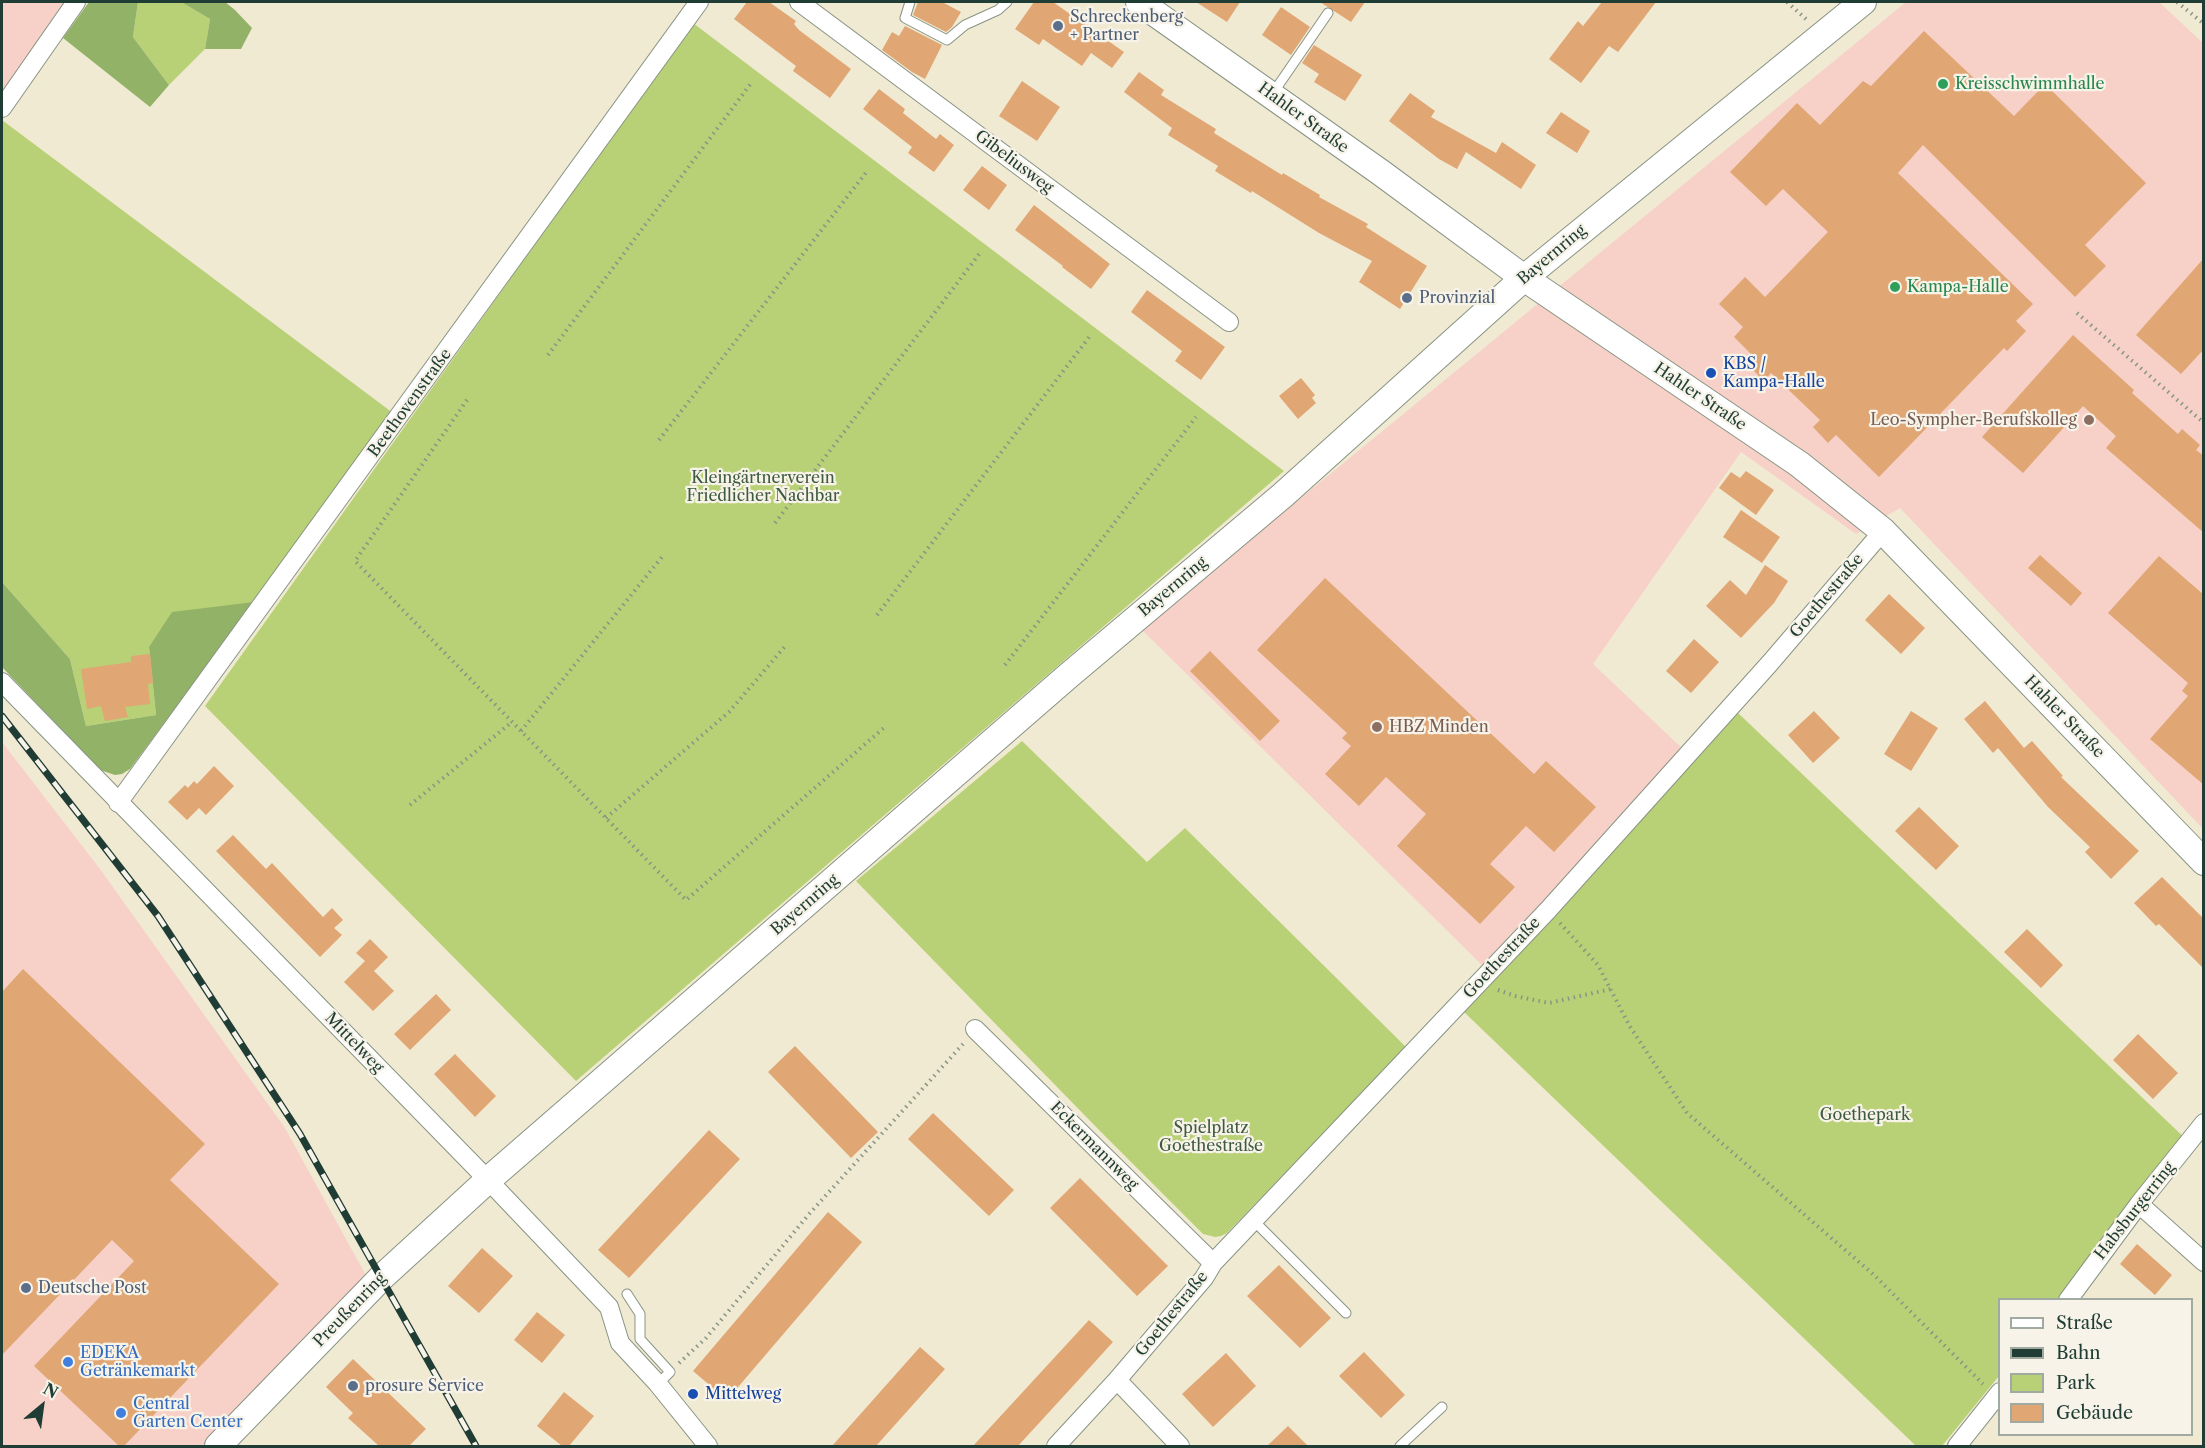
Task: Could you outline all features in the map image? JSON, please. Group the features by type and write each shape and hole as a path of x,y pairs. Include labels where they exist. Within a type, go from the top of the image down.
{"street":[{"path":"2,108 76,2"},
{"name":"Beethovenstraße","path":"118,803 699,2"},
{"name":"Gibeliusweg","path":"799,2 1229,322"},
{"name":"Hahler Straße","path":"1139,2 1380,172 1524,278 1799,464 1883,531 2204,862"},
{"name":"Bayernring","path":"488,1180 1085,662 1283,495 1524,278 1863,2"},
{"name":"Goethestraße","path":"1056,1446 1117,1380 1204,1278 1214,1263 1548,910 1770,663 1883,531"},
{"name":"Mittelweg","path":"2,682 609,1307 620,1342 664,1378 708,1446"},
{"name":"Eckermannweg","path":"975,1029 1214,1263"},
{"name":"Habsburgerring","path":"2069,1298 2139,1204 2204,1123"},
{"name":"Preußenring","path":"218,1446 382,1277 488,1180"},
{"path":"2139,1204 2204,1262"},
{"path":"1117,1380 1180,1446"},
{"path":"1957,1446 1998,1395"}],"lane":[{"path":"910,2 905,18 947,40 975,18 998,10 1006,2"},
{"path":"1271,95 1329,13"},
{"path":"1254,1221 1346,1313"},
{"path":"627,1294 640,1314 640,1339 664,1378"},
{"path":"1400,1446 1442,1407"}],"path":[{"path":"2177,2 2204,24"},
{"path":"548,355 752,82"},
{"path":"659,440 868,170"},
{"path":"775,523 980,253"},
{"path":"2077,313 2204,423"},
{"path":"877,615 1090,336"},
{"path":"467,400 355,561 686,900 886,726"},
{"path":"1005,665 1196,417"},
{"path":"521,731 662,557"},
{"path":"606,818 729,712 788,644"},
{"path":"410,805 512,722"},
{"path":"1548,910 1598,965 1629,1025 1687,1113 1874,1275 1998,1395"},
{"path":"1478,984 1515,996 1549,1003 1611,989"},
{"path":"664,1378 706,1338 803,1221 952,1059 975,1029"}],"shaded area":[{"path":"2,2 67,2 2,93"},
{"path":"1906,2 2159,2 2203,43 2203,829 1900,508 1856,534 1741,452 1593,664 1684,750 1486,969 1141,629"},
{"path":"2,742 100,869 285,1128 368,1279 205,1446 2,1446"}],"green space":[{"path":"89,2 138,2 133,37 169,85 150,107 63,38"},
{"path":"138,2 181,2 210,19 205,49 169,85 133,37"},
{"path":"181,2 225,2 252,28 241,49 205,49 210,19"},
{"name":"Kleingärtnerverein Friedlicher Nachbar","path":"693,23 1284,471 576,1081 205,706"},
{"path":"2,120 393,413 254,602 149,647 156,715 86,726 70,659 2,582"},
{"path":"2,582 70,659 86,726 156,715 149,647 172,612 254,602 130,769 115,775 100,770 2,667"},
{"name":"Goethepark","path":"1737,712 2189,1142 2062,1298 1998,1298 1998,1377 1942,1446 1916,1446 1464,1012"},
{"name":"Spielplatz Goethestraße","path":"1022,741 1147,862 1185,828 1409,1050 1227,1233 1221,1236 1203,1234 856,881"}],"building":[{"path":"747,2 769,2 796,21 794,24 799,30 851,69 830,98 793,71 796,66 734,19"},
{"path":"918,2 942,2 961,12 946,32 913,15"},
{"path":"1034,2 1053,2 1124,52 1112,68 1091,53 1082,66 1043,39 1039,45 1015,29"},
{"path":"1196,2 1240,2 1227,22"},
{"path":"1320,2 1365,2 1351,22"},
{"path":"1602,2 1656,2 1618,52 1609,46 1581,83 1549,59 1578,21 1583,26"},
{"path":"1281,7 1310,27 1291,55 1262,35"},
{"path":"905,26 942,45 925,79 882,50 892,32 899,36"},
{"name":"Kampa-Halle","path":"1924,31 2014,116 2045,84 2146,183 2085,245 2106,266 2075,297 1923,145 1898,173 2033,304 2016,321 2026,331 2007,351 2004,348 1879,477 1836,435 1828,443 1813,427 1820,420 1771,373 1764,381 1749,366 1756,359 1734,337 1743,327 1719,304 1745,277 1765,297 1828,232 1783,189 1766,206 1730,172 1797,103 1820,125 1863,81 1871,86"},
{"path":"1314,45 1362,75 1345,101 1314,82 1319,74 1302,63"},
{"path":"1139,72 1164,90 1161,95 1216,129 1214,133 1368,224 1366,227 1427,266 1400,309 1359,282 1372,261 1319,233 1215,171 1218,166 1168,135 1172,128 1124,92"},
{"path":"1022,81 1060,107 1037,141 999,116"},
{"path":"879,89 905,109 903,113 936,139 940,134 954,145 934,172 908,153 912,147 863,109"},
{"path":"1410,93 1435,111 1431,117 1496,153 1502,142 1536,165 1521,189 1466,152 1457,169 1439,159 1389,121"},
{"path":"1561,112 1590,131 1577,153 1546,133"},
{"path":"982,166 1007,185 989,210 963,190"},
{"path":"1034,205 1110,264 1091,289 1015,230"},
{"path":"2204,258 2204,349 2181,374 2136,335"},
{"path":"1147,290 1225,347 1201,380 1175,361 1182,351 1131,312"},
{"path":"2073,335 2134,390 2132,393 2178,434 2182,429 2200,445 2196,450 2204,456 2204,533 2106,448 2116,436 2083,406 2023,473 1982,437"},
{"path":"1301,378 1315,395 1312,398 1316,403 1298,419 1279,396"},
{"path":"1746,471 1774,490 1756,515 1719,488 1731,472 1740,478"},
{"path":"1741,510 1780,537 1762,563 1723,537"},
{"path":"2040,555 2082,593 2071,606 2028,568"},
{"path":"2159,556 2204,595 2204,785 2150,739 2188,696 2182,691 2188,683 2108,613"},
{"path":"1765,565 1788,581 1774,603 1741,638 1706,606 1730,580 1746,595"},
{"path":"1325,578 1534,774 1546,761 1596,807 1554,852 1526,826 1490,864 1515,887 1480,924 1397,846 1426,814 1386,777 1359,806 1325,774 1351,746 1342,738 1347,733 1257,650"},
{"path":"1889,594 1925,628 1901,654 1865,620"},
{"path":"1694,639 1719,662 1691,693 1666,671"},
{"path":"1210,651 1280,721 1260,741 1190,671"},
{"path":"150,654 153,683 148,684 150,704 125,707 128,717 105,721 101,706 87,709 81,669 131,662 131,656"},
{"path":"1985,701 2024,748 2032,741 2063,776 2061,777 2139,851 2111,879 2085,852 2090,847 2048,807 1998,748 1993,753 1964,719"},
{"path":"1814,711 1840,738 1813,763 1788,735"},
{"path":"1911,711 1938,728 1911,771 1884,754"},
{"path":"214,766 234,786 206,815 199,808 187,820 168,802 185,785 188,788 194,781 197,784"},
{"path":"1919,807 1959,846 1936,870 1895,831"},
{"path":"233,835 266,869 272,863 323,917 332,908 343,920 334,928 342,935 320,957 216,851"},
{"path":"2162,877 2204,919 2204,969 2159,924 2156,926 2134,903"},
{"path":"2027,929 2063,965 2041,988 2004,952"},
{"path":"370,939 388,957 374,971 394,991 373,1011 344,982 365,961 356,953"},
{"path":"23,969 205,1144 170,1180 279,1284 124,1446 119,1446 34,1366 134,1261 112,1240 2,1355 2,992"},
{"path":"436,994 451,1010 410,1050 394,1034"},
{"path":"2138,1034 2178,1073 2153,1099 2113,1060"},
{"path":"795,1046 878,1132 851,1158 768,1072"},
{"path":"455,1054 496,1096 475,1117 434,1074"},
{"path":"933,1113 1014,1190 989,1216 908,1139"},
{"path":"709,1130 740,1159 629,1278 598,1250"},
{"path":"1080,1178 1168,1266 1137,1296 1050,1208"},
{"path":"828,1212 862,1242 727,1400 693,1371"},
{"path":"2137,1244 2172,1275 2155,1295 2120,1264"},
{"path":"482,1248 513,1276 479,1313 448,1286"},
{"path":"1279,1265 1331,1318 1300,1348 1247,1296"},
{"path":"537,1312 565,1335 542,1363 514,1340"},
{"path":"1089,1320 1113,1342 1018,1446 973,1446"},
{"path":"920,1347 945,1369 876,1446 832,1446"},
{"path":"1364,1352 1405,1395 1381,1418 1339,1376"},
{"path":"1226,1353 1256,1386 1213,1427 1182,1394"},
{"path":"353,1359 426,1429 409,1446 379,1446 348,1418 353,1413 326,1387"},
{"path":"564,1392 594,1416 569,1446 562,1446 537,1426"},
{"path":"1288,1426 1308,1446 1267,1446"}],"railway":[{"path":"2,716 158,916 300,1134 476,1446"}],"place":[{"name":"Schreckenberg + Partner","path":"1058,26"},
{"name":"Kreisschwimmhalle","path":"1943,84"},
{"name":"Kampa-Halle","path":"1895,287"},
{"name":"Provinzial","path":"1407,298"},
{"name":"KBS / Kampa-Halle","path":"1711,373"},
{"name":"Leo-Sympher-Berufskolleg","path":"2089,420"},
{"name":"HBZ Minden","path":"1377,727"},
{"name":"Deutsche Post","path":"26,1288"},
{"name":"EDEKA Getränkemarkt","path":"68,1362"},
{"name":"prosure Service","path":"353,1386"},
{"name":"Mittelweg","path":"693,1394"},
{"name":"Central Garten Center","path":"121,1413"}]}
